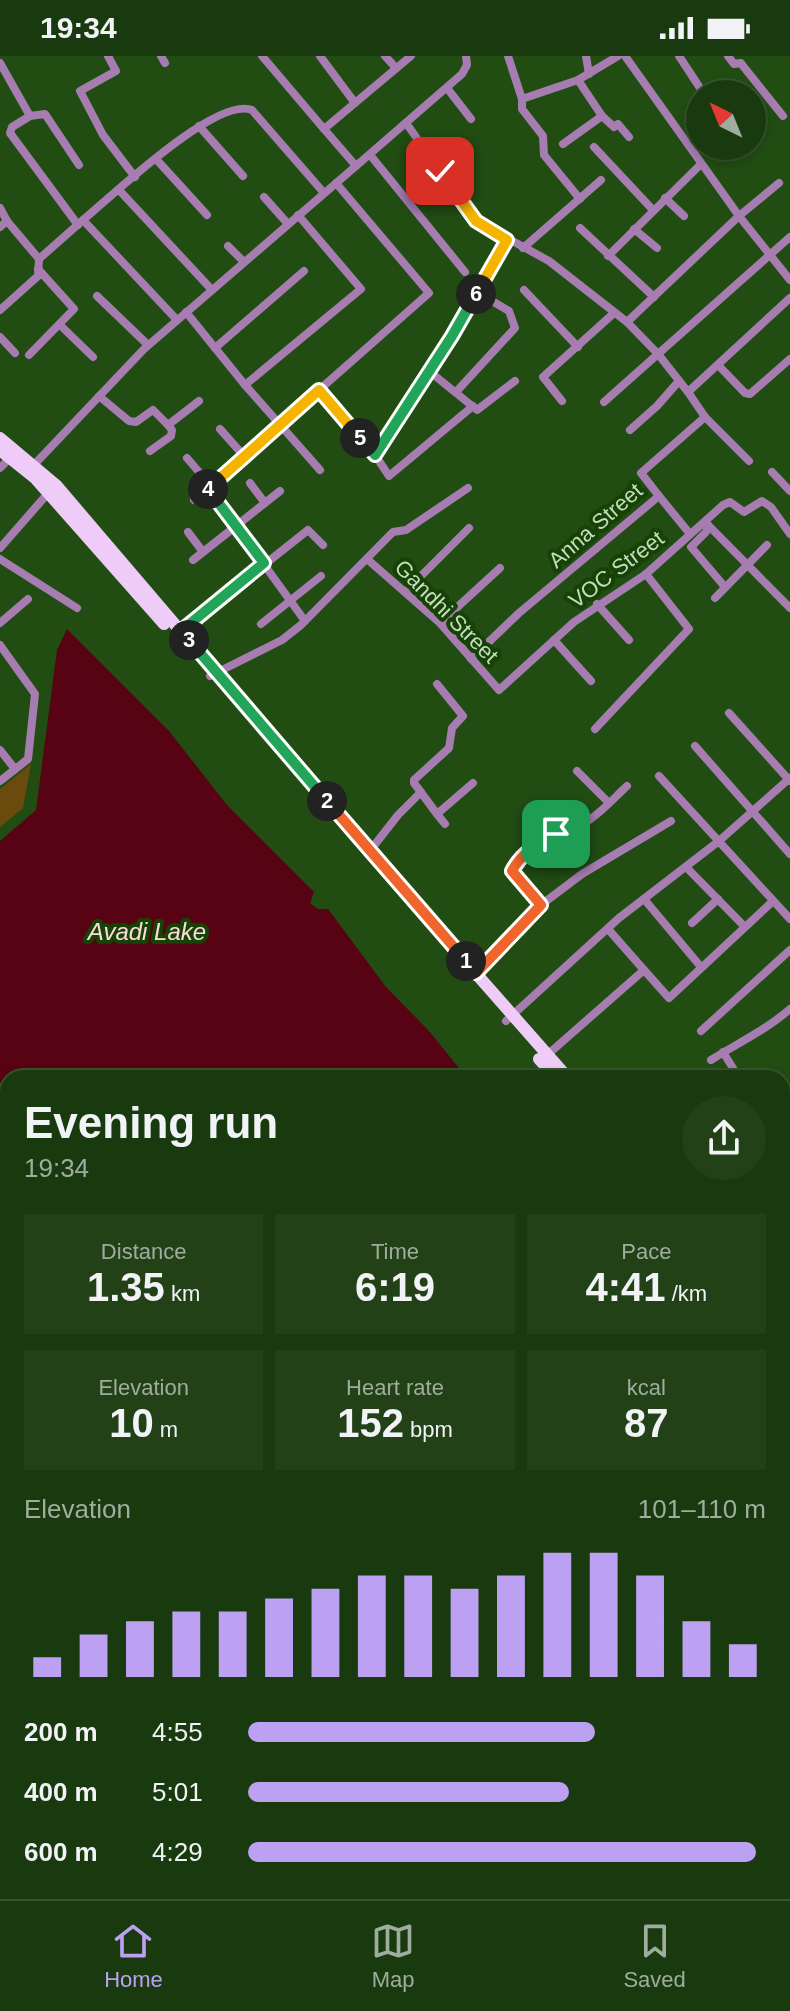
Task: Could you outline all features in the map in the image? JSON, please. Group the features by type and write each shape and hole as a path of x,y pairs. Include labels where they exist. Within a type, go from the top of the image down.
{"main road":[{"path":"0,438 52,489 181,631 213,674 550,1070"},
{"path":"5,454 31,468"},
{"path":"52,489 476,973 509,1019 560,1070"}],"street":[{"path":"108,56 116,71 80,91 103,135 135,177"},
{"path":"262,56 356,166"},
{"path":"320,56 355,103"},
{"path":"385,56 396,68"},
{"path":"324,129 411,56"},
{"path":"31,468 148,345 371,156 462,74 467,65 466,56"},
{"path":"508,56 522,99 522,109 543,136 544,155 580,199"},
{"path":"586,56 589,74"},
{"path":"522,99 578,80 618,56"},
{"path":"625,56 739,216 790,280"},
{"path":"679,56 695,80"},
{"path":"728,56 734,64 741,63 783,116"},
{"path":"0,63 30,116"},
{"path":"578,80 602,116 614,127 618,124 629,137"},
{"path":"447,88 471,119"},
{"path":"0,310 38,276 38,264 81,222 199,126 229,111 252,110 324,193"},
{"path":"79,165 45,114 30,116 12,127 10,133 81,222 177,320"},
{"path":"563,144 602,116"},
{"path":"406,123 476,221 549,261 627,322 658,354 705,417 749,461"},
{"path":"199,126 243,176"},
{"path":"594,147 653,210"},
{"path":"371,156 465,272"},
{"path":"156,159 207,215"},
{"path":"608,256 701,164"},
{"path":"523,248 601,180"},
{"path":"194,500 429,293 336,183"},
{"path":"627,322 739,216 779,183"},
{"path":"119,190 212,290"},
{"path":"264,197 288,224"},
{"path":"665,198 684,216"},
{"path":"0,208 3,224 74,307 29,355"},
{"path":"245,385 361,289 298,215"},
{"path":"580,228 654,297"},
{"path":"634,229 657,248"},
{"path":"604,402 790,237"},
{"path":"375,455 507,240"},
{"path":"228,246 244,262"},
{"path":"215,348 304,271"},
{"path":"524,290 578,347"},
{"path":"456,392 515,328 509,311 477,292"},
{"path":"97,296 148,345"},
{"path":"688,392 790,298"},
{"path":"186,312 320,470"},
{"path":"562,401 543,377 614,313"},
{"path":"60,325 93,357"},
{"path":"0,337 15,353"},
{"path":"718,365 745,393 750,394 790,359"},
{"path":"429,371 477,410 515,381"},
{"path":"630,430 679,381"},
{"path":"319,390 389,476 473,406"},
{"path":"99,396 129,421 136,422 153,410 168,425 172,430 171,436 150,451"},
{"path":"168,425 199,401"},
{"name":"Anna Street","path":"471,659 519,613 659,496 641,473 705,417"},
{"path":"220,429 244,456"},
{"path":"0,468 5,454"},
{"path":"187,458 305,621"},
{"path":"772,472 788,484"},
{"path":"250,483 265,503"},
{"path":"213,674 282,640 305,621 393,532 406,530 468,488"},
{"path":"0,548 52,489"},
{"path":"193,560 280,491"},
{"path":"659,496 690,534"},
{"name":"VOC Street","path":"499,690 597,604 646,574 730,502 744,512 762,501 771,507 790,534"},
{"path":"707,523 790,608"},
{"path":"707,523 706,532 691,547 725,587"},
{"path":"405,592 469,528"},
{"path":"181,631 309,530 323,545"},
{"path":"188,532 203,552"},
{"path":"715,598 767,545"},
{"path":"0,559 77,608"},
{"name":"Gandhi Street","path":"367,559 440,623 499,690"},
{"path":"440,623 500,568"},
{"path":"595,729 689,629 646,574"},
{"path":"261,624 321,576"},
{"path":"0,623 28,599"},
{"path":"597,604 629,640"},
{"path":"554,640 591,681"},
{"path":"0,645 3,657 35,694 28,759 0,781"},
{"path":"437,684 463,716 452,728 449,748 414,780 445,824"},
{"path":"509,1019 608,929 719,841 790,779 729,713"},
{"path":"695,746 790,854"},
{"path":"0,750 15,769"},
{"path":"577,771 609,803"},
{"path":"659,776 790,919"},
{"path":"437,814 473,783"},
{"path":"541,905 512,871 516,863 532,848 589,820 627,786"},
{"path":"369,852 421,792"},
{"path":"476,973 541,905 582,874 671,821"},
{"path":"686,867 745,927"},
{"path":"644,899 701,967"},
{"path":"692,923 718,899"},
{"path":"608,929 669,998 772,902"},
{"path":"701,1031 790,950"},
{"path":"546,1056 644,970"},
{"path":"711,1060 760,1032 790,1010"},
{"path":"723,1052 734,1070"}],"shaded area":[{"path":"31,764 23,808 0,827 0,789"}],"water":[{"name":"Avadi Lake","path":"67,629 169,731 227,805 314,892 310,903 318,909 328,909 386,987 429,1031 461,1070 0,1070 0,841 36,810 57,650"}],"route":[{"path":"440,171 476,221 507,240 452,336 375,455 319,390 208,488 264,563 181,631 476,973 541,905 512,871 521,857 556,834"}]}
